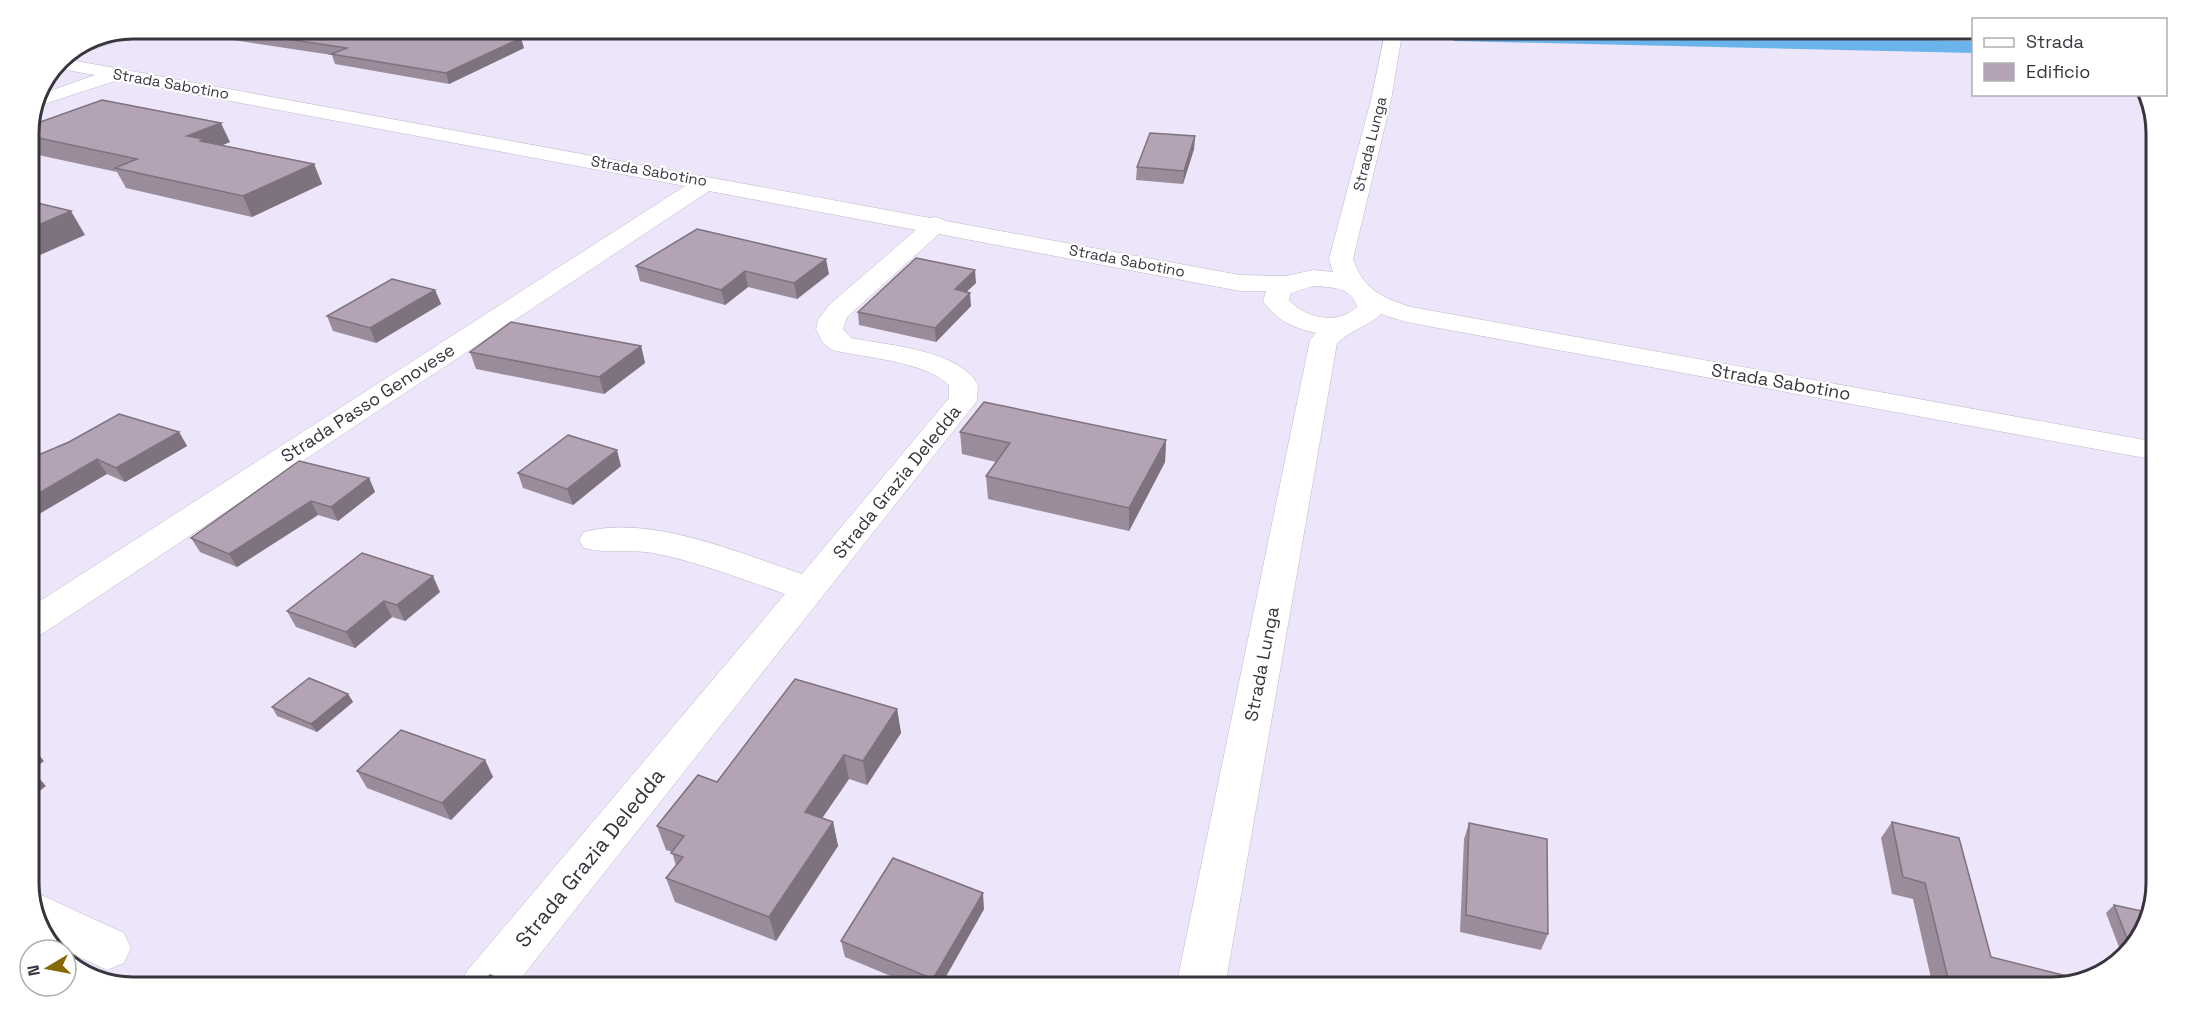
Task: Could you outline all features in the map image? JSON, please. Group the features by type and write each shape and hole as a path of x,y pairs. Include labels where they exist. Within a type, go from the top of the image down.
{"street":[{"name":"Strada Lunga","path":"1341,259 1381,100 1393,39"},
{"name":"Strada Sabotino","path":"68,65 936,224 1240,283 1281,293 1290,316 1341,321 1406,314 2146,449"},
{"path":"46,99 118,74"},
{"name":"Strada Passo Genovese","path":"39,618 707,182"},
{"name":"Strada Grazia Deledda","path":"492,977 965,396 961,379 949,370 842,344 832,337 829,327 829,322 838,311 936,224"},
{"path":"1281,293 1313,278 1341,259 1349,284"},
{"path":"1313,278 1349,284 1367,295 1341,321"},
{"name":"Strada Lunga","path":"1203,977 1341,321"},
{"path":"596,540 641,540 678,548 810,589"},
{"path":"46,919 107,948"}],"building":[{"path":"287,39 519,39 446,73 331,54 347,48"},
{"path":"102,100 221,123 187,136 204,139 200,141 314,164 243,196 115,168 137,159 39,138 40,122"},
{"path":"1150,133 1195,136 1184,171 1137,167"},
{"path":"39,203 71,211 39,225"},
{"path":"697,229 826,259 794,283 745,271 721,290 636,266"},
{"path":"916,258 975,270 955,289 970,293 935,328 858,312"},
{"path":"392,279 435,290 370,328 327,316"},
{"path":"511,322 641,346 599,377 470,352"},
{"path":"984,402 1166,440 1129,508 986,476 1010,443 960,432"},
{"path":"119,414 179,432 116,468 97,459 39,493 39,455 69,442"},
{"path":"568,435 617,450 567,489 518,473"},
{"path":"299,461 369,478 331,507 311,501 229,554 191,538"},
{"path":"362,553 433,576 397,605 384,601 346,632 287,611"},
{"path":"309,678 348,694 311,724 272,707"},
{"path":"795,679 897,709 863,761 844,755 805,812 833,822 769,917 666,878 683,857 671,853 684,836 657,826 698,775 717,782"},
{"path":"401,730 485,760 442,803 357,771"},
{"path":"1892,822 1959,838 1991,957 2066,976 1948,977 1925,883 1903,877"},
{"path":"1469,823 1547,839 1548,934 1466,915"},
{"path":"893,858 983,893 934,977 928,977 841,941"},
{"path":"2114,905 2141,911 2127,939"}],"waterway":[{"path":"1564,39 1972,47"}]}
